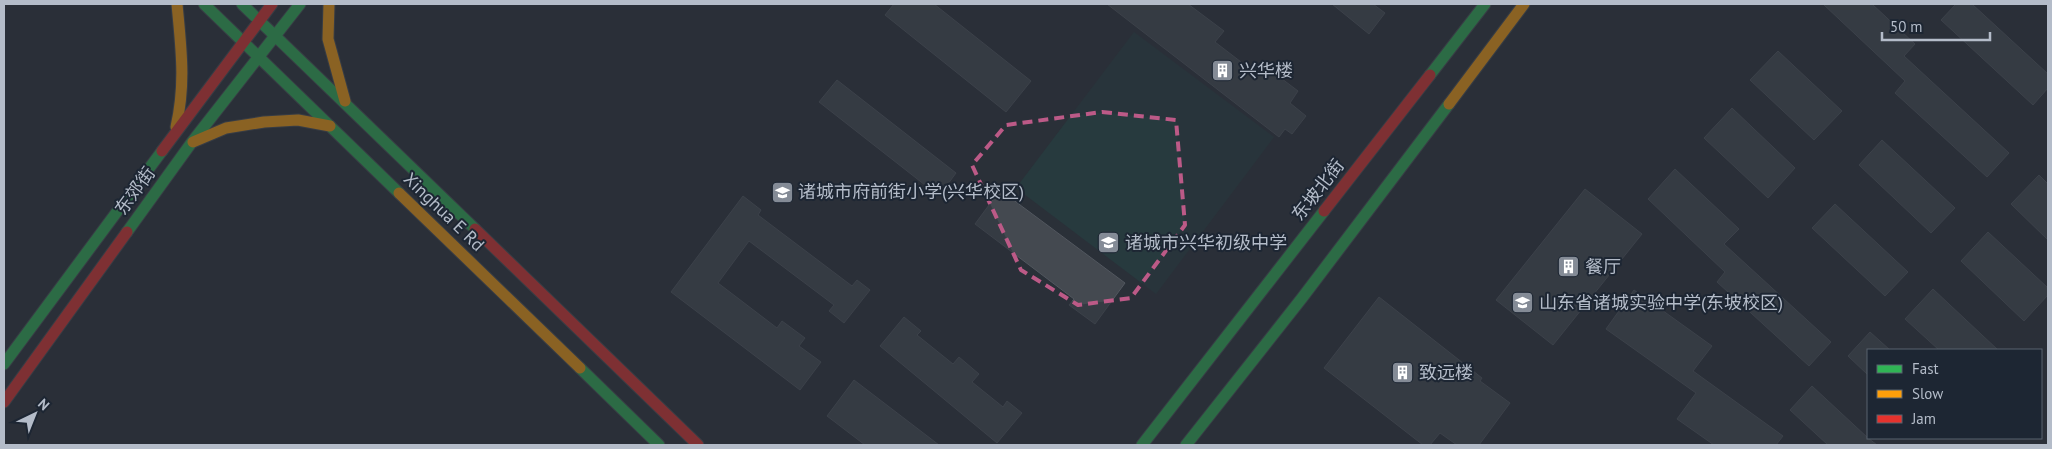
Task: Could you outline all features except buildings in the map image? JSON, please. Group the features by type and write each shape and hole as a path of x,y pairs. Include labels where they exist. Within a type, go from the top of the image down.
{"main road":[{"path":"174,133 182,102 183,63 177,4"},
{"name":"Xinghua E Rd","path":"204,4 660,445"},
{"path":"242,4 346,102 698,445"},
{"name":"东郊街","path":"4,364 174,133 272,4"},
{"name":"东郊街","path":"4,402 192,142 300,4"},
{"path":"330,4 328,39 346,102"},
{"name":"东坡北街","path":"1142,445 1484,4"},
{"path":"1186,445 1302,298 1524,4"},
{"path":"192,142 226,128 264,122 298,120 330,126"}],"highlighted area":[{"path":"1102,112 1176,120 1185,225 1131,298 1078,305 1021,270 972,165 1006,125"}],"green space":[{"path":"1134,32 1274,137 1156,294 1016,188"}],"traffic: fast":[{"path":"204,4 399,193"},
{"path":"242,4 475,229"},
{"path":"127,232 192,142 300,4"},
{"path":"1430,75 1485,4"},
{"path":"1186,445 1302,298 1449,104"},
{"path":"4,364 162,151"},
{"path":"1142,445 1324,211"},
{"path":"580,368 659,445"}],"traffic: slow":[{"path":"176,127 182,80 177,4"},
{"path":"329,4 328,39 345,101"},
{"path":"1449,104 1524,4"},
{"path":"193,142 226,128 264,122 298,120 330,126"},
{"path":"399,193 580,368"}],"traffic: jam":[{"path":"162,151 272,4"},
{"path":"1324,211 1430,75"},
{"path":"475,229 698,445"},
{"path":"4,402 127,232"}],"place":[{"name":"兴华楼","path":"1223,71"},
{"name":"诸城市府前街小学(兴华校区)","path":"782,192"},
{"name":"诸城市兴华初级中学","path":"1109,243"},
{"name":"餐厅","path":"1569,267"},
{"name":"山东省诸城实验中学(东坡校区)","path":"1523,303"},
{"name":"致远楼","path":"1403,373"}]}
